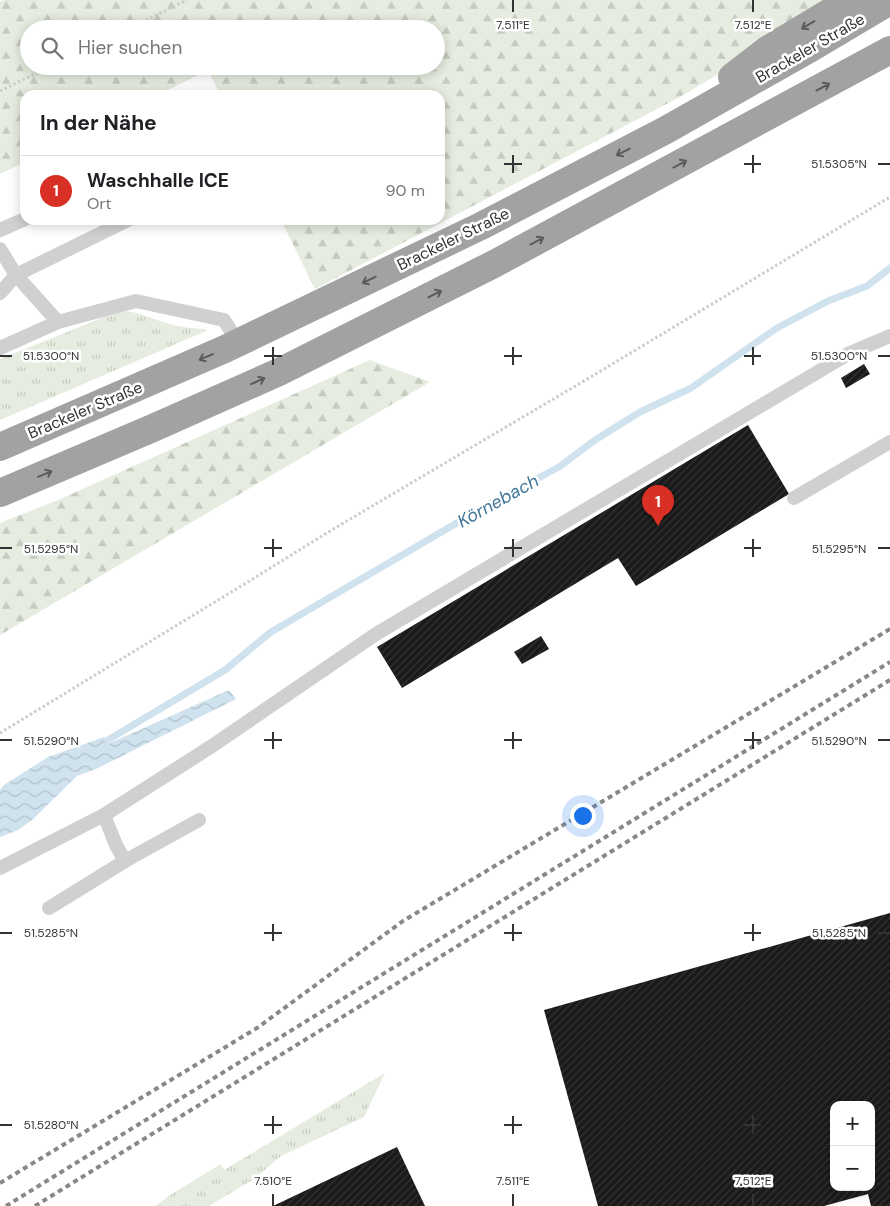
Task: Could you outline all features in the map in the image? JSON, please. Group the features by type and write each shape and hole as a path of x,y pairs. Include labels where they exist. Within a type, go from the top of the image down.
{"highway":[{"path":"666,130 767,50 850,0"},
{"name":"Brackeler Straße","path":"0,446 226,349 481,226 666,130 890,1"},
{"path":"0,492 153,428 279,372 494,264 885,54"}],"lane":[{"path":"0,230 20,221"},
{"path":"0,293 16,275 118,225"},
{"path":"0,249 16,275 58,322"},
{"path":"0,348 58,322 136,301 224,320 238,342"},
{"path":"0,868 104,815 212,746 376,634 848,354 890,336"},
{"path":"794,498 890,442"},
{"path":"104,815 125,862"},
{"path":"48,908 199,820"}],"path":[{"path":"146,20 186,0"},
{"path":"0,91 33,75"},
{"path":"0,733 201,612 330,530 594,375 890,197"}],"green space":[{"path":"4,0 843,0 678,98 445,221 445,90 218,90 210,75 445,75 445,20 20,20 20,75 198,75 168,90 20,90 20,164 0,174 0,2"},
{"path":"283,225 437,225 315,289"},
{"path":"125,311 174,325 206,329 206,331 0,420 0,359 114,313"},
{"path":"370,360 430,382 0,635 0,523 58,500"},
{"path":"385,1073 364,1117 281,1156 254,1179 209,1206 156,1206 167,1197 221,1164 224,1170"}],"water":[{"path":"229,690 236,699 96,769 77,776 32,820 18,830 0,837 0,790 4,785 48,757 104,737 108,744"}],"building":[{"path":"864,364 870,374 846,388 841,378"},
{"path":"748,425 789,494 636,586 618,558 402,688 377,647"},
{"path":"541,636 549,649 522,664 514,652"},
{"path":"890,913 890,1206 871,1206 868,1194 824,1206 598,1206 544,1010"},
{"path":"397,1147 425,1206 273,1206"}],"waterway":[{"name":"Körnebach","path":"108,740 225,670 271,632 489,504 559,467 595,440 640,412 691,388 777,328 828,301 867,286 890,268"}],"railway":[{"path":"0,1183 257,1028 403,921 890,629"},
{"path":"6,1206 890,662"},
{"path":"35,1206 890,680"}],"place":[{"name":"Waschhalle ICE","path":"658,526"}]}
